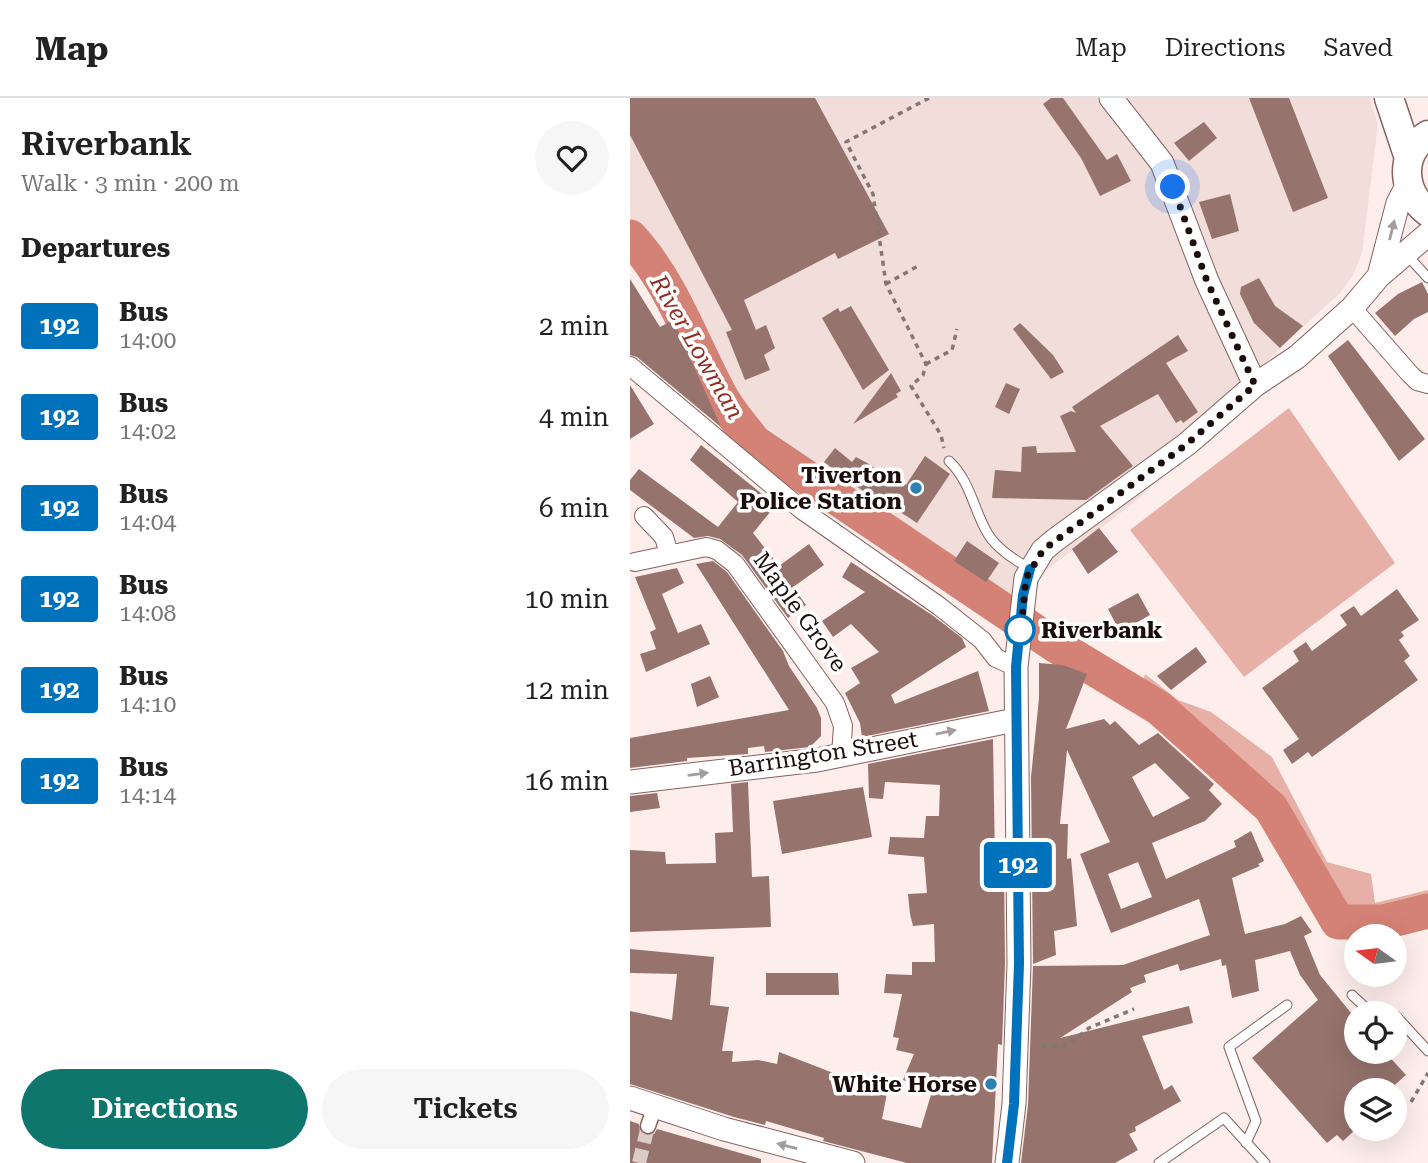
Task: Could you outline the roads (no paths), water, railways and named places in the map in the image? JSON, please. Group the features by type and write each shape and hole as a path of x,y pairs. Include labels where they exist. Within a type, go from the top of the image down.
{"main road":[{"path":"1389,98 1418,204 1428,212"},
{"path":"1408,171 1415,146 1428,135"}],"street":[{"path":"1111,98 1162,163 1207,281 1255,385"},
{"path":"1378,276 1408,171"},
{"path":"1007,1163 1014,1104 1019,964 1016,667 1023,595 1030,569 1043,550 1055,540 1187,444 1255,385 1297,358 1352,308 1378,276 1428,234"},
{"path":"1352,308 1409,373 1418,381 1428,384"},
{"path":"630,366 802,510 939,606 982,640 996,657 1016,667"},
{"path":"644,516 664,537 669,554"},
{"name":"Maple Grove","path":"635,562 706,547 717,550 735,564 835,703 843,726 841,755"},
{"name":"Barrington Street","path":"630,782 841,755 1015,720"},
{"path":"630,1098 652,1116 853,1163"}],"lane":[{"path":"1405,253 1428,278"},
{"path":"949,461 960,471 971,491 988,535 1011,558 1030,569"},
{"path":"1352,995 1358,1001"},
{"path":"1246,1143 1256,1121 1229,1048 1287,1004"},
{"path":"1407,1028 1428,1051"},
{"path":"1159,1163 1224,1118 1265,1163"}],"waterway":[{"name":"River Lowman","path":"630,237 669,292 723,400 754,442 1055,645 1159,708 1271,808 1338,922 1384,922 1428,911"}],"tunnel":[{"path":"639,1163 648,1126"}],"place":[{"name":"Tiverton Police Station","path":"916,488"},
{"name":"Riverbank","path":"1020,630"},
{"name":"White Horse","path":"991,1084"}]}
